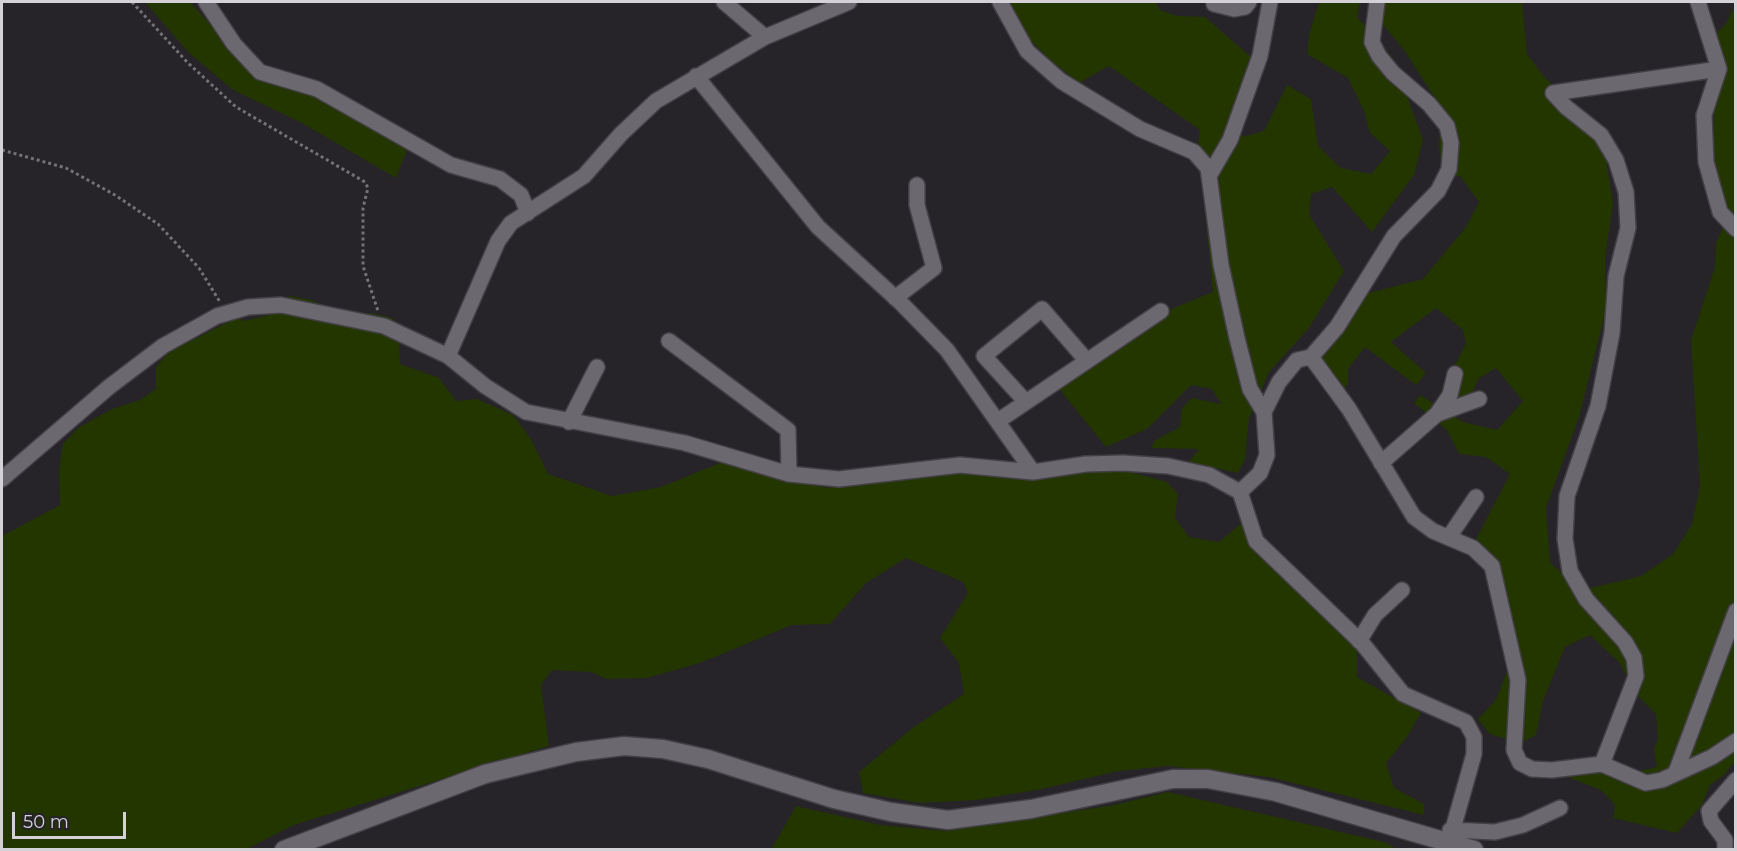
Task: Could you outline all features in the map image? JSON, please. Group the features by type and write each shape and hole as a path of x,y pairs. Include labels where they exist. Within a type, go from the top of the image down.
{"street":[{"path":"206,2 234,44 260,72 317,89 451,165 500,179 521,195 528,213"},
{"path":"724,2 765,37"},
{"path":"448,356 498,241 511,223 584,177 621,134 656,101 765,37 849,2"},
{"path":"1000,2 1027,51 1061,81 1140,129 1194,152 1208,168 1221,265 1237,338 1250,389 1264,412 1267,455 1260,473 1240,492"},
{"path":"1214,4 1234,9 1245,7 1249,2"},
{"path":"1209,176 1230,140 1260,56 1270,2"},
{"path":"1264,412 1279,382 1297,360 1311,357 1337,327 1394,236 1438,191 1449,169 1451,143 1447,126 1429,104 1393,73 1379,56 1372,42 1377,2"},
{"path":"1698,2 1719,69 1704,115 1706,162 1720,212 1736,229"},
{"path":"1602,764 1636,676 1634,658 1625,642 1586,599 1570,571 1565,539 1567,496 1598,406 1612,333 1616,276 1628,228 1626,192 1616,160 1601,135 1552,93 1719,69"},
{"path":"696,76 818,227 947,350 1033,472"},
{"path":"895,298 934,267 917,205 917,185"},
{"path":"2,479 109,387 163,346 227,314 248,307 281,305 384,326 448,356 485,386 526,412 569,422 685,442 789,474 839,479 960,465 1033,472 1086,464 1168,466 1209,475 1240,492 1256,541 1359,642 1403,694 1466,722 1474,737 1474,754 1448,840"},
{"path":"1026,402 984,356 1042,309 1087,360"},
{"path":"998,421 1161,311"},
{"path":"669,341 788,430 789,474"},
{"path":"1311,357 1349,409 1414,517 1433,531 1473,548 1492,566 1518,680 1514,750 1520,763 1532,769 1552,770 1602,764 1646,783 1662,780 1712,757 1736,741"},
{"path":"569,422 597,367"},
{"path":"1381,463 1437,414 1450,395 1455,374"},
{"path":"1437,414 1479,399"},
{"path":"1449,537 1476,498"},
{"path":"1359,642 1374,615 1402,590"},
{"path":"1676,772 1736,611"},
{"path":"284,849 485,774 576,752 624,746 663,749 708,759 834,799 891,812 948,820 1030,809 1173,779 1208,779 1276,792 1474,849"},
{"path":"1725,849 1725,840 1711,821 1709,811 1736,780"},
{"path":"1448,840 1522,825 1560,808"}],"path":[{"path":"132,2 188,63 236,107 365,182 368,188 363,208 363,266 384,326"},
{"path":"2,150 18,152 66,168 115,195 158,224 199,268 227,314"}],"green space":[{"path":"145,2 190,2 240,58 329,101 407,150 396,178 300,122 233,90 188,52"},
{"path":"1002,2 1155,2 1160,10 1178,16 1205,17 1252,58 1233,114 1243,137 1264,131 1287,85 1311,99 1318,146 1341,168 1371,174 1390,151 1370,133 1364,111 1348,78 1307,54 1309,35 1319,2 1360,2 1357,17 1393,58 1423,140 1414,175 1372,232 1332,187 1311,194 1309,214 1344,271 1309,328 1269,372 1249,418 1245,459 1238,473 1189,462 1199,449 1152,448 1154,441 1180,427 1182,408 1192,398 1221,404 1212,389 1191,385 1147,429 1106,447 1053,381 1166,311 1213,292 1203,194 1215,167 1198,146 1200,130 1109,66 1079,83 1046,56 1015,24"},
{"path":"1382,2 1522,2 1527,54 1542,74 1586,120 1605,153 1613,203 1605,259 1606,310 1579,417 1546,508 1550,563 1582,590 1641,576 1673,554 1692,524 1700,486 1691,340 1715,267 1716,243 1723,227 1720,183 1713,158 1716,33 1726,24 1735,5 1735,761 1724,775 1710,785 1702,805 1677,833 1613,818 1615,805 1601,790 1570,778 1573,770 1630,773 1657,767 1654,749 1658,739 1656,714 1635,693 1620,663 1590,635 1565,647 1543,701 1536,735 1520,743 1490,734 1478,719 1496,700 1515,650 1513,617 1499,603 1476,539 1510,474 1486,457 1459,454 1447,430 1414,403 1420,395 1463,422 1497,430 1523,401 1496,368 1478,379 1465,410 1438,397 1466,344 1463,330 1436,308 1391,342 1426,373 1416,385 1365,347 1348,369 1348,382 1341,395 1324,369 1316,345 1350,298 1423,279 1466,227 1479,202 1460,176 1443,177 1439,146 1441,116 1435,98 1404,50 1375,15"},
{"path":"289,296 312,300 342,316 370,313 393,318 399,333 400,364 439,378 456,401 477,399 513,415 531,439 548,474 612,496 661,487 725,461 827,488 952,461 1010,476 1108,466 1167,482 1178,494 1175,518 1189,537 1219,542 1243,522 1357,637 1357,677 1421,713 1407,737 1386,763 1394,788 1424,804 1424,815 1269,777 1168,766 1118,771 1042,789 976,800 920,803 863,793 859,772 915,726 964,694 959,663 940,638 968,593 963,582 906,558 866,583 830,624 792,625 700,663 647,678 606,679 591,672 552,670 541,685 549,746 294,825 247,849 2,850 2,536 60,505 59,469 63,444 78,428 112,409 140,400 156,389 156,367 169,352 238,317 244,321 269,315"},
{"path":"1168,792 1384,842 1397,849 771,850 796,806 880,825 946,831 1114,805"}]}
